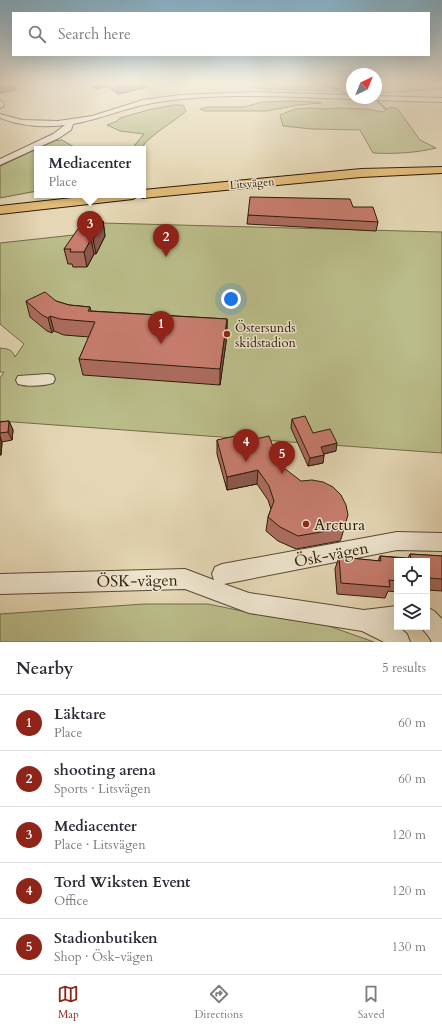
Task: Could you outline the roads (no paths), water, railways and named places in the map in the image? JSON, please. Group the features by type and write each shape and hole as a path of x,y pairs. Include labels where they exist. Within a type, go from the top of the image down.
{"main road":[{"name":"Litsvägen","path":"146,194 360,173 442,170"},
{"path":"0,210 106,198"}],"street":[{"path":"0,116 20,122 36,124 70,122 93,118 108,113"},
{"path":"34,146 56,136 68,128 70,122"},
{"path":"0,162 34,146"},
{"path":"23,380 48,379"},
{"name":"Ösk-vägen","path":"222,574 398,541 442,542"},
{"name":"ÖSK-vägen","path":"0,584 185,579 249,603 364,621 390,620 394,618"},
{"name":"ÖSK-vägen","path":"364,621 391,634 399,642"},
{"path":"430,621 437,629 442,640"}],"place":[{"name":"Mediacenter","path":"90,244"},
{"name":"shooting arena","path":"166,257"},
{"name":"Östersunds skidstadion","path":"227,334"},
{"name":"Läktare","path":"161,344"},
{"name":"Tord Wiksten Event","path":"246,462"},
{"name":"Stadionbutiken","path":"282,474"},
{"name":"Arctura","path":"306,524"}]}
